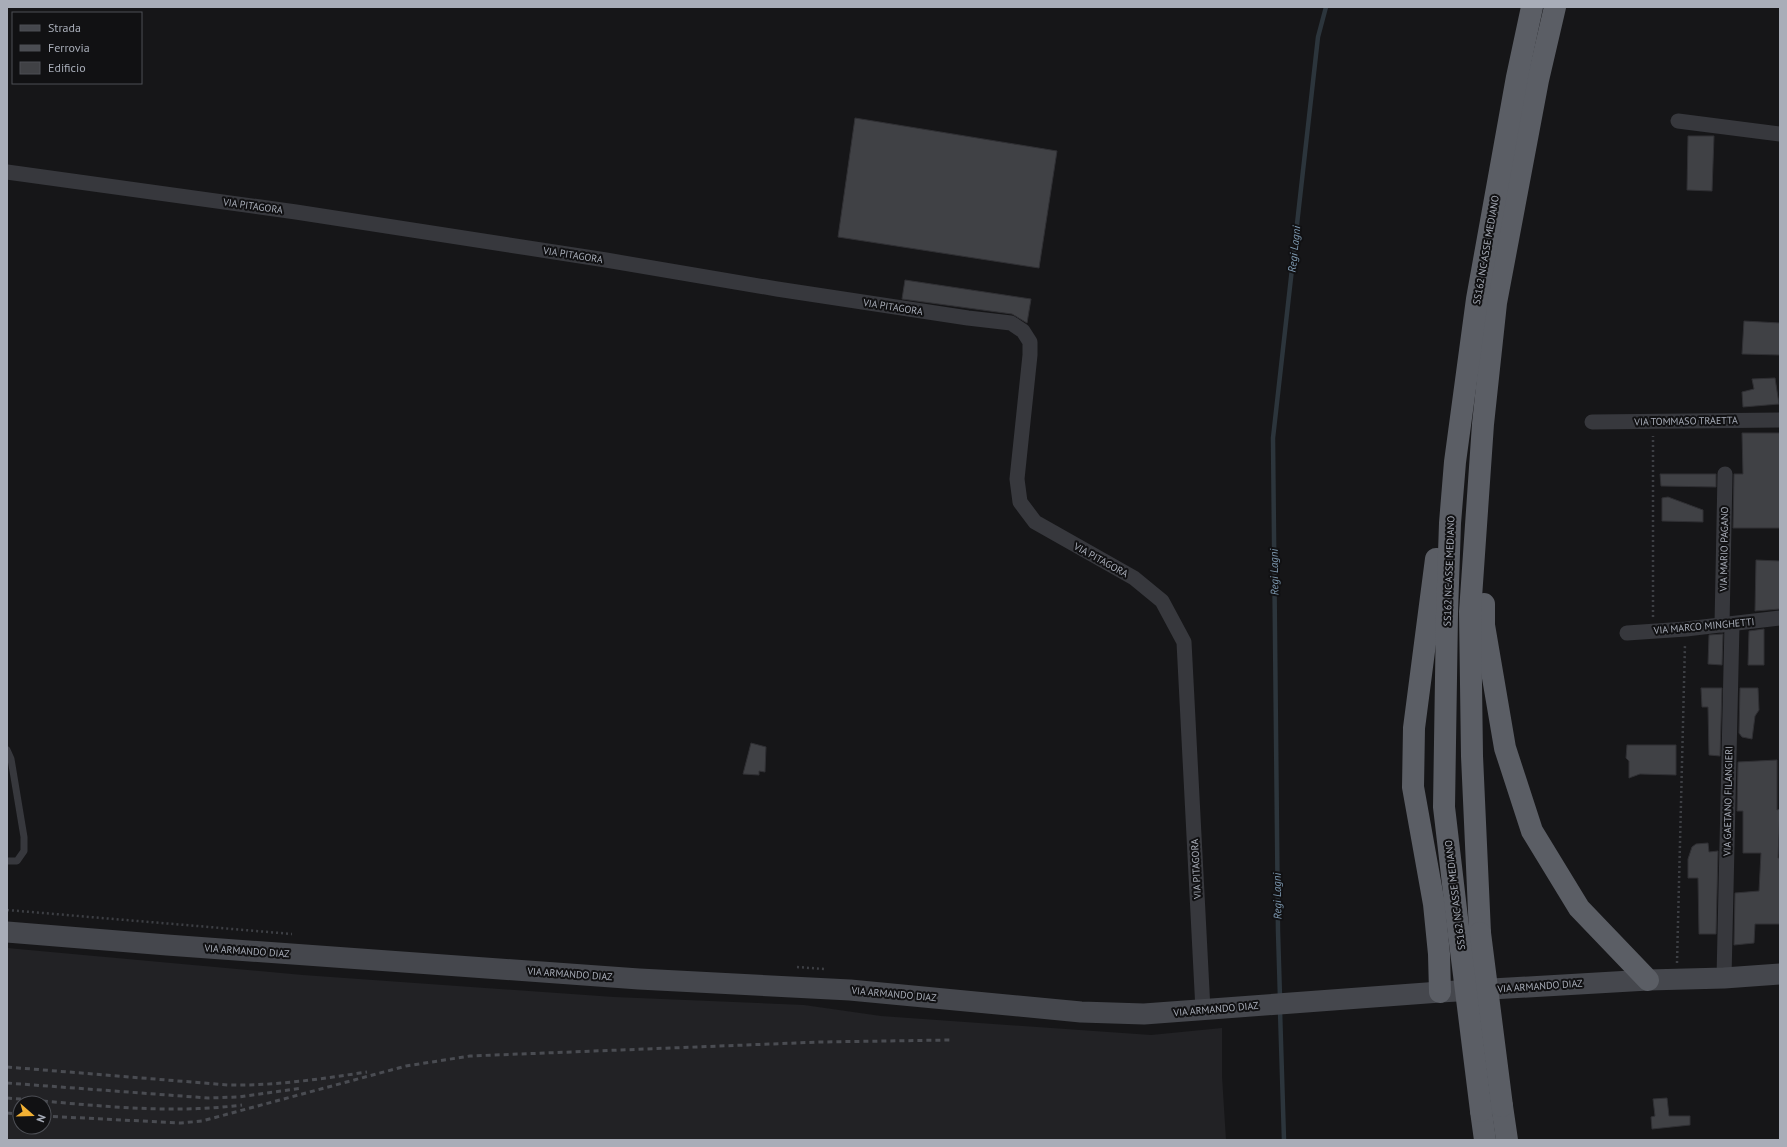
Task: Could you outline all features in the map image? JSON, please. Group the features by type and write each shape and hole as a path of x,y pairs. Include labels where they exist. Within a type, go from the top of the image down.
{"highway":[{"name":"SS162 NC ASSE MEDIANO","path":"1486,1140 1492,1108 1470,934 1444,807 1450,523 1455,462 1477,299 1516,77 1532,7"},
{"name":"SS162 NC ASSE MEDIANO","path":"1470,934 1472,756 1470,612 1482,455 1496,303 1538,80 1555,7"},
{"path":"1482,455 1484,624 1505,748 1532,831 1579,908 1648,980"},
{"path":"1440,992 1439,954 1434,904 1413,787 1414,728 1435,562 1455,462"},
{"name":"SS162 NC ASSE MEDIANO","path":"1492,1108 1507,1140"}],"main road":[{"name":"VIA ARMANDO DIAZ","path":"7,932 639,979 850,990 1081,1012 1144,1014 1440,992 1780,974"}],"street":[{"path":"1678,121 1780,134"},
{"name":"VIA PITAGORA","path":"7,172 288,211 606,260 777,289 968,318 1011,323 1023,331 1030,342 1030,355 1017,479 1020,502 1035,522 1134,578 1162,600 1184,642 1203,1010"},
{"name":"VIA TOMMASO TRAETTA","path":"1592,422 1780,420"},
{"name":"VIA MARIO PAGANO","path":"1725,474 1727,624"},
{"name":"VIA MARCO MINGHETTI","path":"1627,633 1686,629 1780,618"},
{"name":"VIA GAETANO FILANGIERI","path":"1724,978 1727,624"}],"lane":[{"path":"7,750 13,767 24,837 24,851 17,861 7,861"}],"path":[{"path":"1653,421 1653,631"},
{"path":"1677,979 1686,629"},
{"path":"7,910 293,934"},
{"path":"795,967 825,969"}],"shaded area":[{"path":"7,948 303,975 614,997 804,1005 881,1016 1151,1035 1222,1028 1222,1076 1226,1140 7,1140"}],"building":[{"path":"855,118 1057,151 1039,268 838,237"},
{"path":"1688,136 1714,136 1712,191 1687,190"},
{"path":"905,280 1031,299 1027,323 1012,314 902,299"},
{"path":"1744,321 1780,323 1780,355 1742,354"},
{"path":"1775,378 1779,404 1743,407 1742,392 1754,389 1752,379"},
{"path":"1742,433 1780,433 1780,528 1733,528 1734,474 1743,474"},
{"path":"1660,474 1716,474 1716,487 1661,486"},
{"path":"1668,497 1703,510 1703,522 1662,521 1662,498"},
{"path":"1756,560 1780,561 1780,609 1755,611"},
{"path":"1764,629 1764,665 1748,665 1749,631"},
{"path":"1723,634 1722,665 1708,664 1709,635"},
{"path":"1701,688 1722,688 1720,756 1709,755 1708,707 1702,707"},
{"path":"1740,688 1758,688 1759,710 1755,716 1752,739 1742,737 1739,733"},
{"path":"751,743 766,747 765,772 759,771 759,775 743,774"},
{"path":"1627,745 1676,745 1676,775 1640,774 1629,778 1629,761 1626,758"},
{"path":"1777,760 1777,810 1780,809 1778,858 1780,858 1780,924 1755,924 1754,943 1734,945 1735,893 1759,891 1761,853 1743,853 1743,811 1737,811 1738,762"},
{"path":"1708,843 1709,852 1718,851 1716,934 1699,934 1698,878 1688,878 1688,859 1692,847 1696,844"},
{"path":"1667,1098 1669,1116 1690,1116 1690,1125 1652,1129 1651,1117 1655,1116 1653,1099"}],"waterway":[{"name":"Regi Lagni","path":"1280,998 1273,438 1318,37 1326,7"},
{"name":"Regi Lagni","path":"1280,1010 1284,1140"}],"railway":[{"path":"52,1116 181,1123 202,1121 406,1066 470,1056 821,1042 950,1040"},
{"path":"7,1067 228,1085 280,1083 367,1072"},
{"path":"7,1083 208,1098 239,1097 302,1088"},
{"path":"7,1098 124,1108 154,1109 213,1108 242,1105"},
{"path":"7,1113 12,1113"}]}
